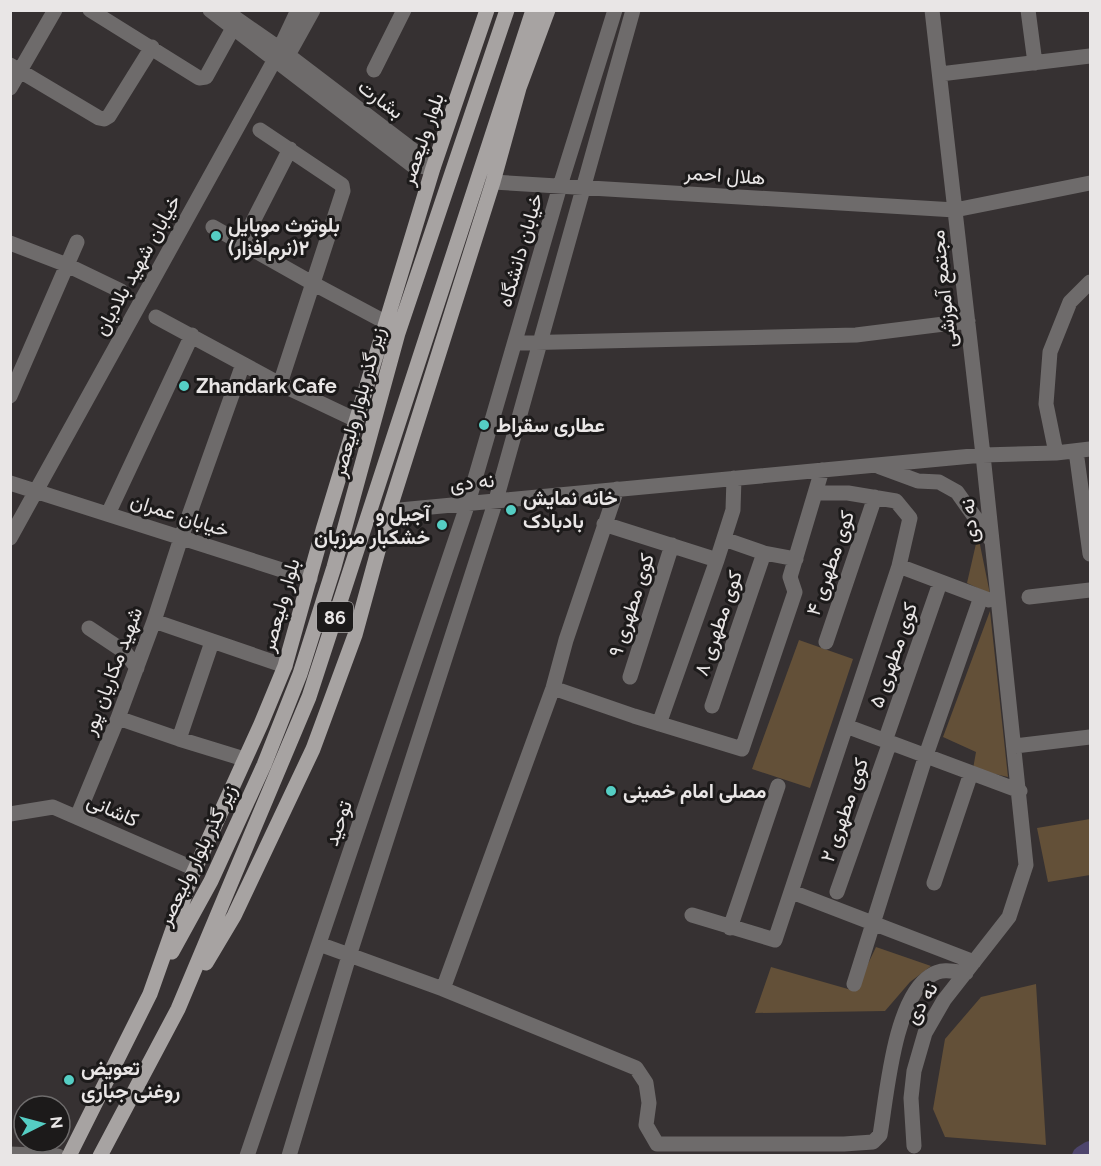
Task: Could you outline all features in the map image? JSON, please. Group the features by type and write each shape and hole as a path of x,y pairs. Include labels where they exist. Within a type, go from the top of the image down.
{"main road":[{"name":"زیر گذر بلوار ولیعصر","path":"150,994 211,881 264,765 300,674 334,567 398,333 507,10"},
{"name":"86","path":"100,1155 178,1009 309,698 533,10"},
{"path":"178,1009 234,916 313,749 355,635 389,511 493,182 519,88 548,10"},
{"name":"بلوار ولیعصر","path":"69,1155 150,994 193,874 261,724 282,671 433,168 484,15"},
{"path":"484,15 489,39 503,50 516,54 528,50 538,40"},
{"path":"416,225 418,241 428,254 435,257 448,258 462,254 472,246"},
{"path":"297,622 304,643 318,650 335,651 355,635"},
{"path":"282,671 313,668 321,671 329,678 334,692"}],"street":[{"path":"10,88 16,67 54,10"},
{"path":"90,10 199,78 206,77 233,28"},
{"name":"بشارت","path":"210,10 233,28 281,58"},
{"name":"بشارت","path":"224,10 412,165 433,168"},
{"name":"خیابان شهید بلادیان","path":"281,58 298,10"},
{"name":"خیابان شهید بلادیان","path":"10,538 281,58 313,10"},
{"path":"374,70 404,10"},
{"name":"خیابان دانشگاه","path":"468,503 560,186 615,10"},
{"path":"290,1149 349,956 496,501 633,10"},
{"name":"مجتمع آموزشی","path":"932,10 983,455"},
{"path":"1028,10 1035,63"},
{"path":"16,67 104,119 109,116 152,47"},
{"path":"940,74 1090,56"},
{"path":"260,130 342,185 343,190 280,384"},
{"path":"242,243 290,149"},
{"name":"هلال احمر","path":"493,182 955,210 1090,183"},
{"path":"213,227 387,323"},
{"path":"10,396 77,242"},
{"path":"10,243 67,265 121,291"},
{"path":"1056,453 1046,404 1050,352 1070,302 1090,282"},
{"path":"156,317 280,384 356,420"},
{"path":"515,343 856,335 968,321"},
{"path":"108,514 192,335"},
{"name":"شهید مکاریان پور","path":"77,817 137,668 243,364"},
{"path":"983,455 1083,450 1090,554"},
{"name":"نه دی","path":"389,511 983,455 1026,865 1009,917 944,1000 925,1033 914,1071 911,1098 914,1146"},
{"path":"875,465 918,481 939,482 957,492 993,542"},
{"path":"553,688 742,749 795,592 790,577 822,470"},
{"path":"659,724 733,510 734,478"},
{"name":"خیابان عمران","path":"10,483 310,579"},
{"path":"443,989 553,688 617,489"},
{"path":"692,915 775,940 899,566 910,518 896,501 848,493 816,494"},
{"name":"کوی مطهری ۴","path":"826,642 875,497"},
{"name":"توحید","path":"247,1155 468,503"},
{"path":"604,524 717,560"},
{"path":"724,539 764,553 796,559"},
{"name":"کوی مطهری ۹","path":"630,677 672,545"},
{"name":"کوی مطهری ۸","path":"712,706 764,553"},
{"path":"899,566 999,603"},
{"name":"کوی مطهری ۵","path":"888,741 940,583"},
{"path":"1029,597 1090,590"},
{"path":"854,984 926,755 981,597"},
{"path":"154,621 282,671"},
{"path":"89,628 125,652 137,668"},
{"path":"179,739 212,642"},
{"path":"118,718 244,759"},
{"path":"846,726 1020,791"},
{"path":"1015,746 1090,738"},
{"name":"کوی مطهری ۲","path":"837,892 888,741"},
{"path":"934,883 971,772"},
{"path":"730,928 778,786"},
{"name":"کاشانی","path":"10,814 53,807 193,874"},
{"name":"کاشانی","path":"10,822 56,817 193,874"},
{"path":"792,892 873,924 970,967"},
{"path":"319,944 443,989 636,1068 646,1083 649,1102 646,1125 657,1144 873,1142 880,1135 894,1048 903,1016 918,987 931,975 945,970 970,967"},
{"path":"10,1154 58,1155"}],"shaded area":[{"path":"978,535 990,594 967,583"},
{"path":"990,611 1008,777 973,769 976,752 943,737"},
{"path":"799,640 853,659 810,788 752,769"},
{"path":"1090,819 1090,875 1048,882 1037,828"},
{"path":"876,947 931,966 910,982 885,1011 755,1013 771,967 855,991"},
{"path":"1036,984 1046,1145 945,1137 933,1109 945,1039 981,997"}],"waterway":[{"path":"1082,1156 1090,1151"}],"place":[{"name":"بلوتوث موبایل (نرم‌افزار)۲","path":"216,236"},
{"name":"Zhandark Cafe","path":"184,386"},
{"name":"عطاری سقراط","path":"484,425"},
{"name":"خانه نمایش بادبادک","path":"511,510"},
{"name":"آجیل و خشکبار مرزبان","path":"442,525"},
{"name":"مصلی امام خمینی","path":"611,791"},
{"name":"تعویض روغنی جباری","path":"69,1080"}]}
